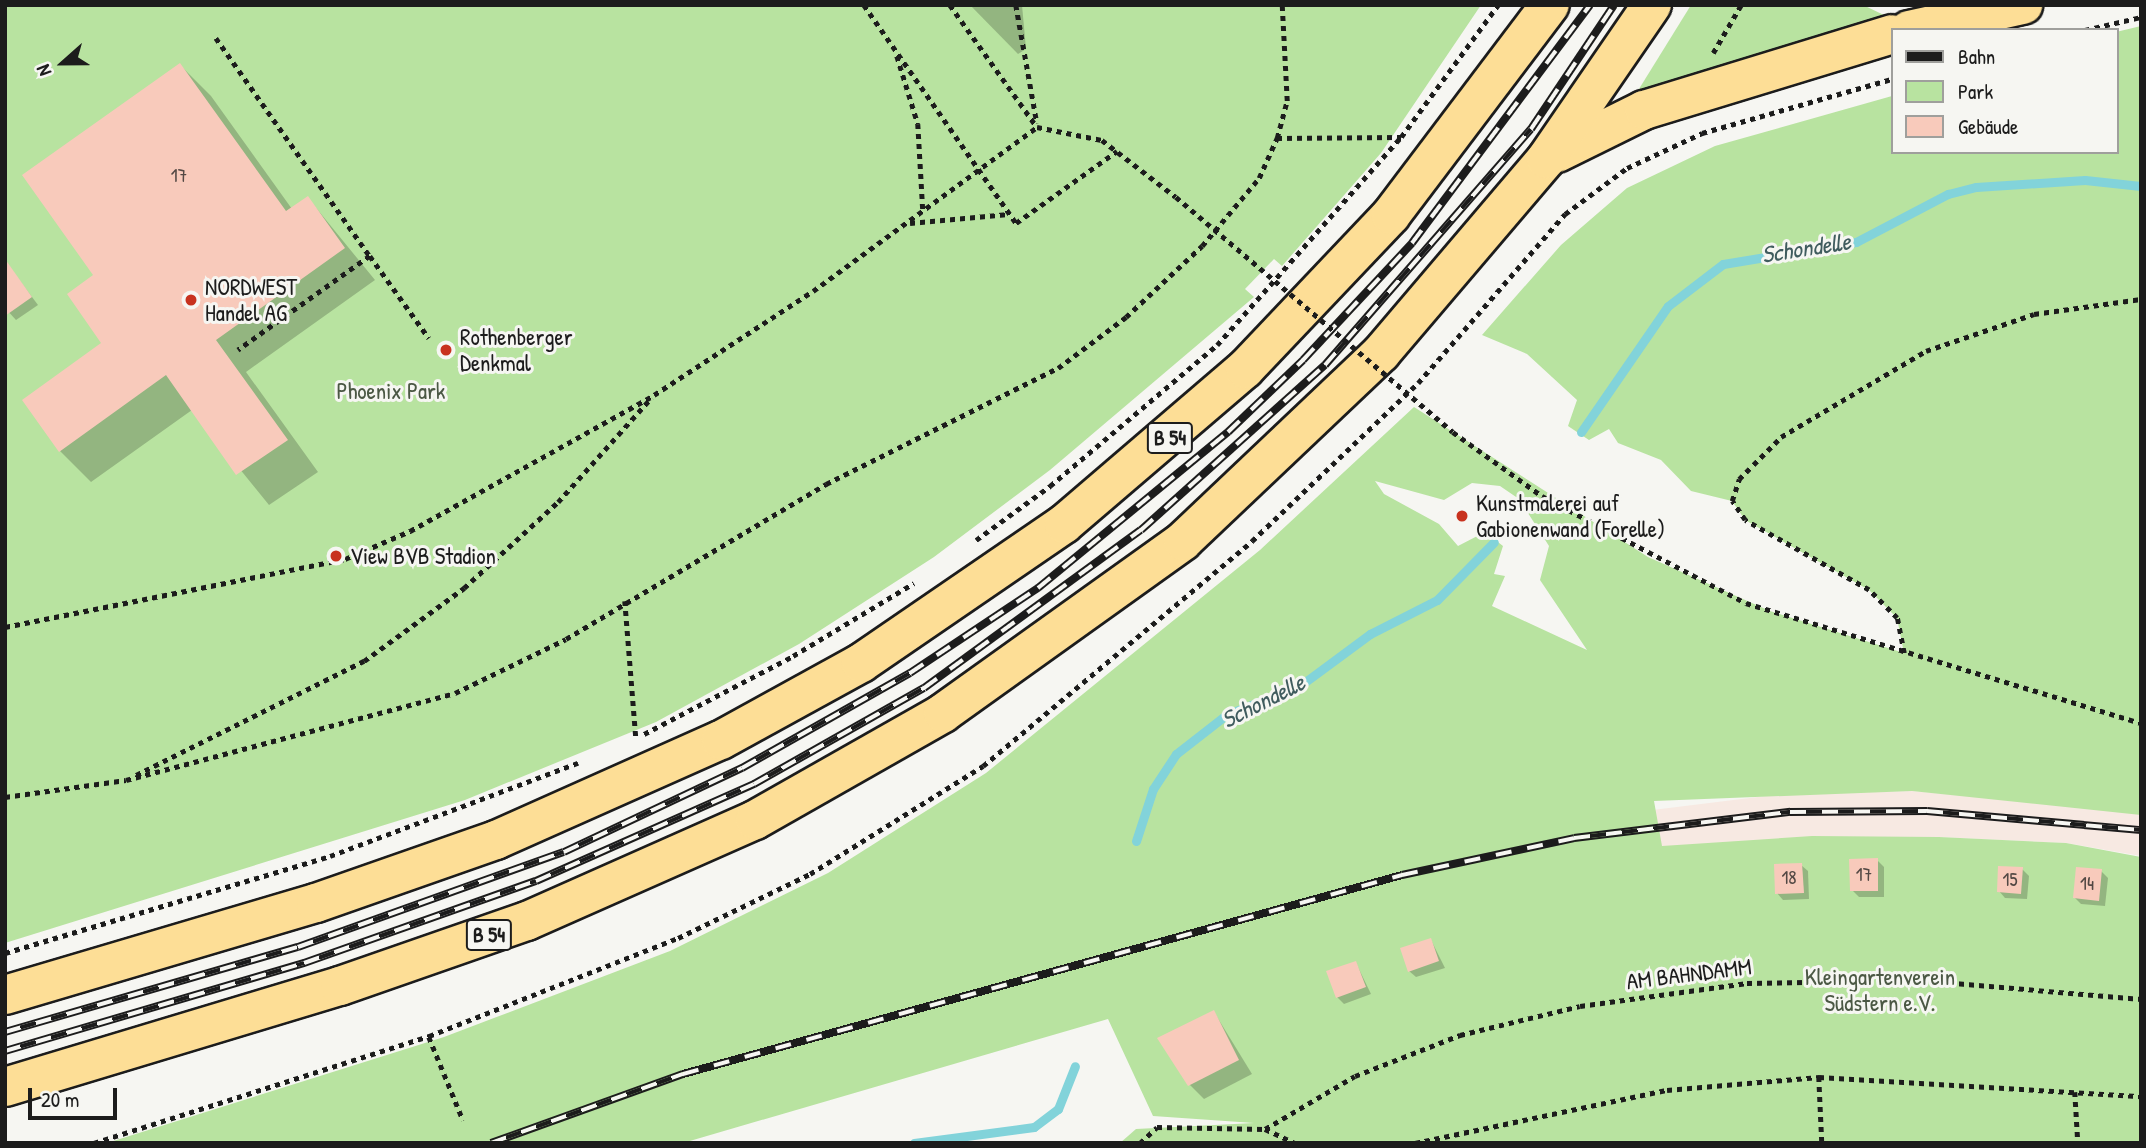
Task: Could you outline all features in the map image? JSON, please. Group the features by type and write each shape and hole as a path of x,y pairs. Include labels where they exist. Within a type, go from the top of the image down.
{"highway":[{"name":"B 54","path":"5,995 316,903 496,840 721,740 861,663 1063,524 1245,369 1391,215 1549,5"},
{"name":"B 54","path":"5,1087 340,986 539,916 755,820 943,713 1151,566 1283,451 1433,296 1546,159 1653,5"},
{"path":"1918,28 2023,5"},
{"path":"1546,159 1644,110 1890,35"}],"path":[{"path":"864,5 1016,223 1117,152"},
{"path":"950,5 1037,127 1102,140 1176,197 1453,432 1542,496 1648,557 1746,603 2141,723"},
{"path":"1016,5 1037,127"},
{"path":"5,797 126,780 455,693 625,601 826,484 1058,368 1126,317 1202,246 1259,178 1277,138 1287,101 1282,5"},
{"path":"965,547 1050,486 1217,345 1401,137 1498,5"},
{"path":"2094,28 2141,17"},
{"path":"216,38 429,338"},
{"path":"893,47 918,124 923,212"},
{"path":"1418,383 1565,214 1627,168 1702,134 1890,80"},
{"path":"5,627 345,559 498,486 654,395 908,223 1037,127"},
{"path":"1277,138 1401,137"},
{"path":"908,223 1010,214"},
{"path":"238,351 370,256"},
{"path":"1904,653 1897,618 1869,590 1745,520 1732,502 1739,479 1781,436 1926,351 2034,314 2141,299"},
{"path":"126,780 364,661 431,612 558,502 654,395"},
{"path":"628,743 793,656 922,578"},
{"path":"625,601 636,738"},
{"path":"5,953 330,856 582,762"},
{"name":"AM BAHNDAMM","path":"1265,1129 1355,1076 1460,1035 1580,1006 1747,983 1919,979 2141,999"},
{"path":"94,1143 429,1037 463,1120"},
{"path":"1819,1077 1822,1143"},
{"path":"1415,1143 1667,1090 1819,1077 2141,1097"},
{"path":"2075,1092 2078,1143"},
{"path":"1140,1143 1157,1127 1265,1129 1295,1143"}],"shaded area":[{"path":"1912,791 2141,811 2141,856 2066,843 1939,837 418,1143 1612,815 1782,794"}],"green space":[{"name":"Phoenix Park","path":"5,5 1481,5 1381,153 1282,266 1274,259 1245,289 1254,297 1050,470 934,557 799,644 656,722 465,800 5,943"},
{"path":"1691,5 1863,5 1886,16 1634,97"},
{"name":"Kleingartenverein Südstern e.V.","path":"2141,26 2141,815 1912,791 1654,801 1662,846 1812,836 1939,837 2066,843 2141,857 2141,1143 1120,1143 1136,1129 1254,1123 1153,1116 1108,1019 683,1143 107,1143 444,1037 670,951 828,873 986,773 1260,550 1414,407 1648,557 1770,611 1904,653 1897,618 1869,590 1745,520 1732,501 1691,491 1661,460 1618,443 1609,429 1589,440 1568,426 1577,400 1527,354 1482,335 1561,245 1627,188 1715,146 1890,97 1890,154 2118,154 2118,32","holes":["1375,481 1444,500 1472,483 1500,486 1519,499 1549,546 1540,580 1587,650 1492,606 1505,576 1494,574 1503,546 1485,532 1458,546 1439,524 1384,494"]}],"building":[{"name":"NORDWEST Handel AG","path":"180,63 286,211 308,196 345,248 216,340 288,440 236,475 166,375 59,452 22,400 101,343 67,294 93,275 22,175"},
{"path":"5,259 32,297 5,316"},
{"path":"1878,858 1878,891 1850,891 1849,859"},
{"path":"1802,863 1804,893 1775,894 1774,864"},
{"path":"1998,866 2023,867 2021,894 1997,892"},
{"path":"2076,867 2102,869 2099,901 2073,898"},
{"path":"1431,938 1439,961 1408,972 1400,948"},
{"path":"1356,961 1366,987 1336,998 1326,971"},
{"path":"1214,1010 1239,1060 1188,1086 1157,1038"}],"waterway":[{"name":"Schondelle","path":"1581,432 1668,306 1723,264 1856,242 1948,194 1976,187 2085,180 2141,186"},
{"name":"Schondelle","path":"1136,841 1153,789 1176,754 1226,715 1301,685 1370,634 1437,600 1494,542"},
{"name":"Schondelle","path":"914,1143 1034,1127 1058,1109 1075,1066"}],"railway":[{"path":"5,1032 298,947 564,852 742,768 910,673 1038,588 1228,432 1303,360 1412,243 1590,5"},
{"path":"5,1051 304,963 536,881 754,784 924,688 1141,530 1325,365 1531,129 1614,5"},
{"path":"491,1143 683,1074 1402,875 1574,838 1790,812 1927,811 2141,830"}],"place":[{"name":"NORDWEST Handel AG","path":"191,300"},
{"name":"Rothenberger Denkmal","path":"446,350"},
{"name":"Kunstmalerei auf Gabionenwand (Forelle)","path":"1462,516"},
{"name":"View BVB Stadion","path":"336,556"}]}
